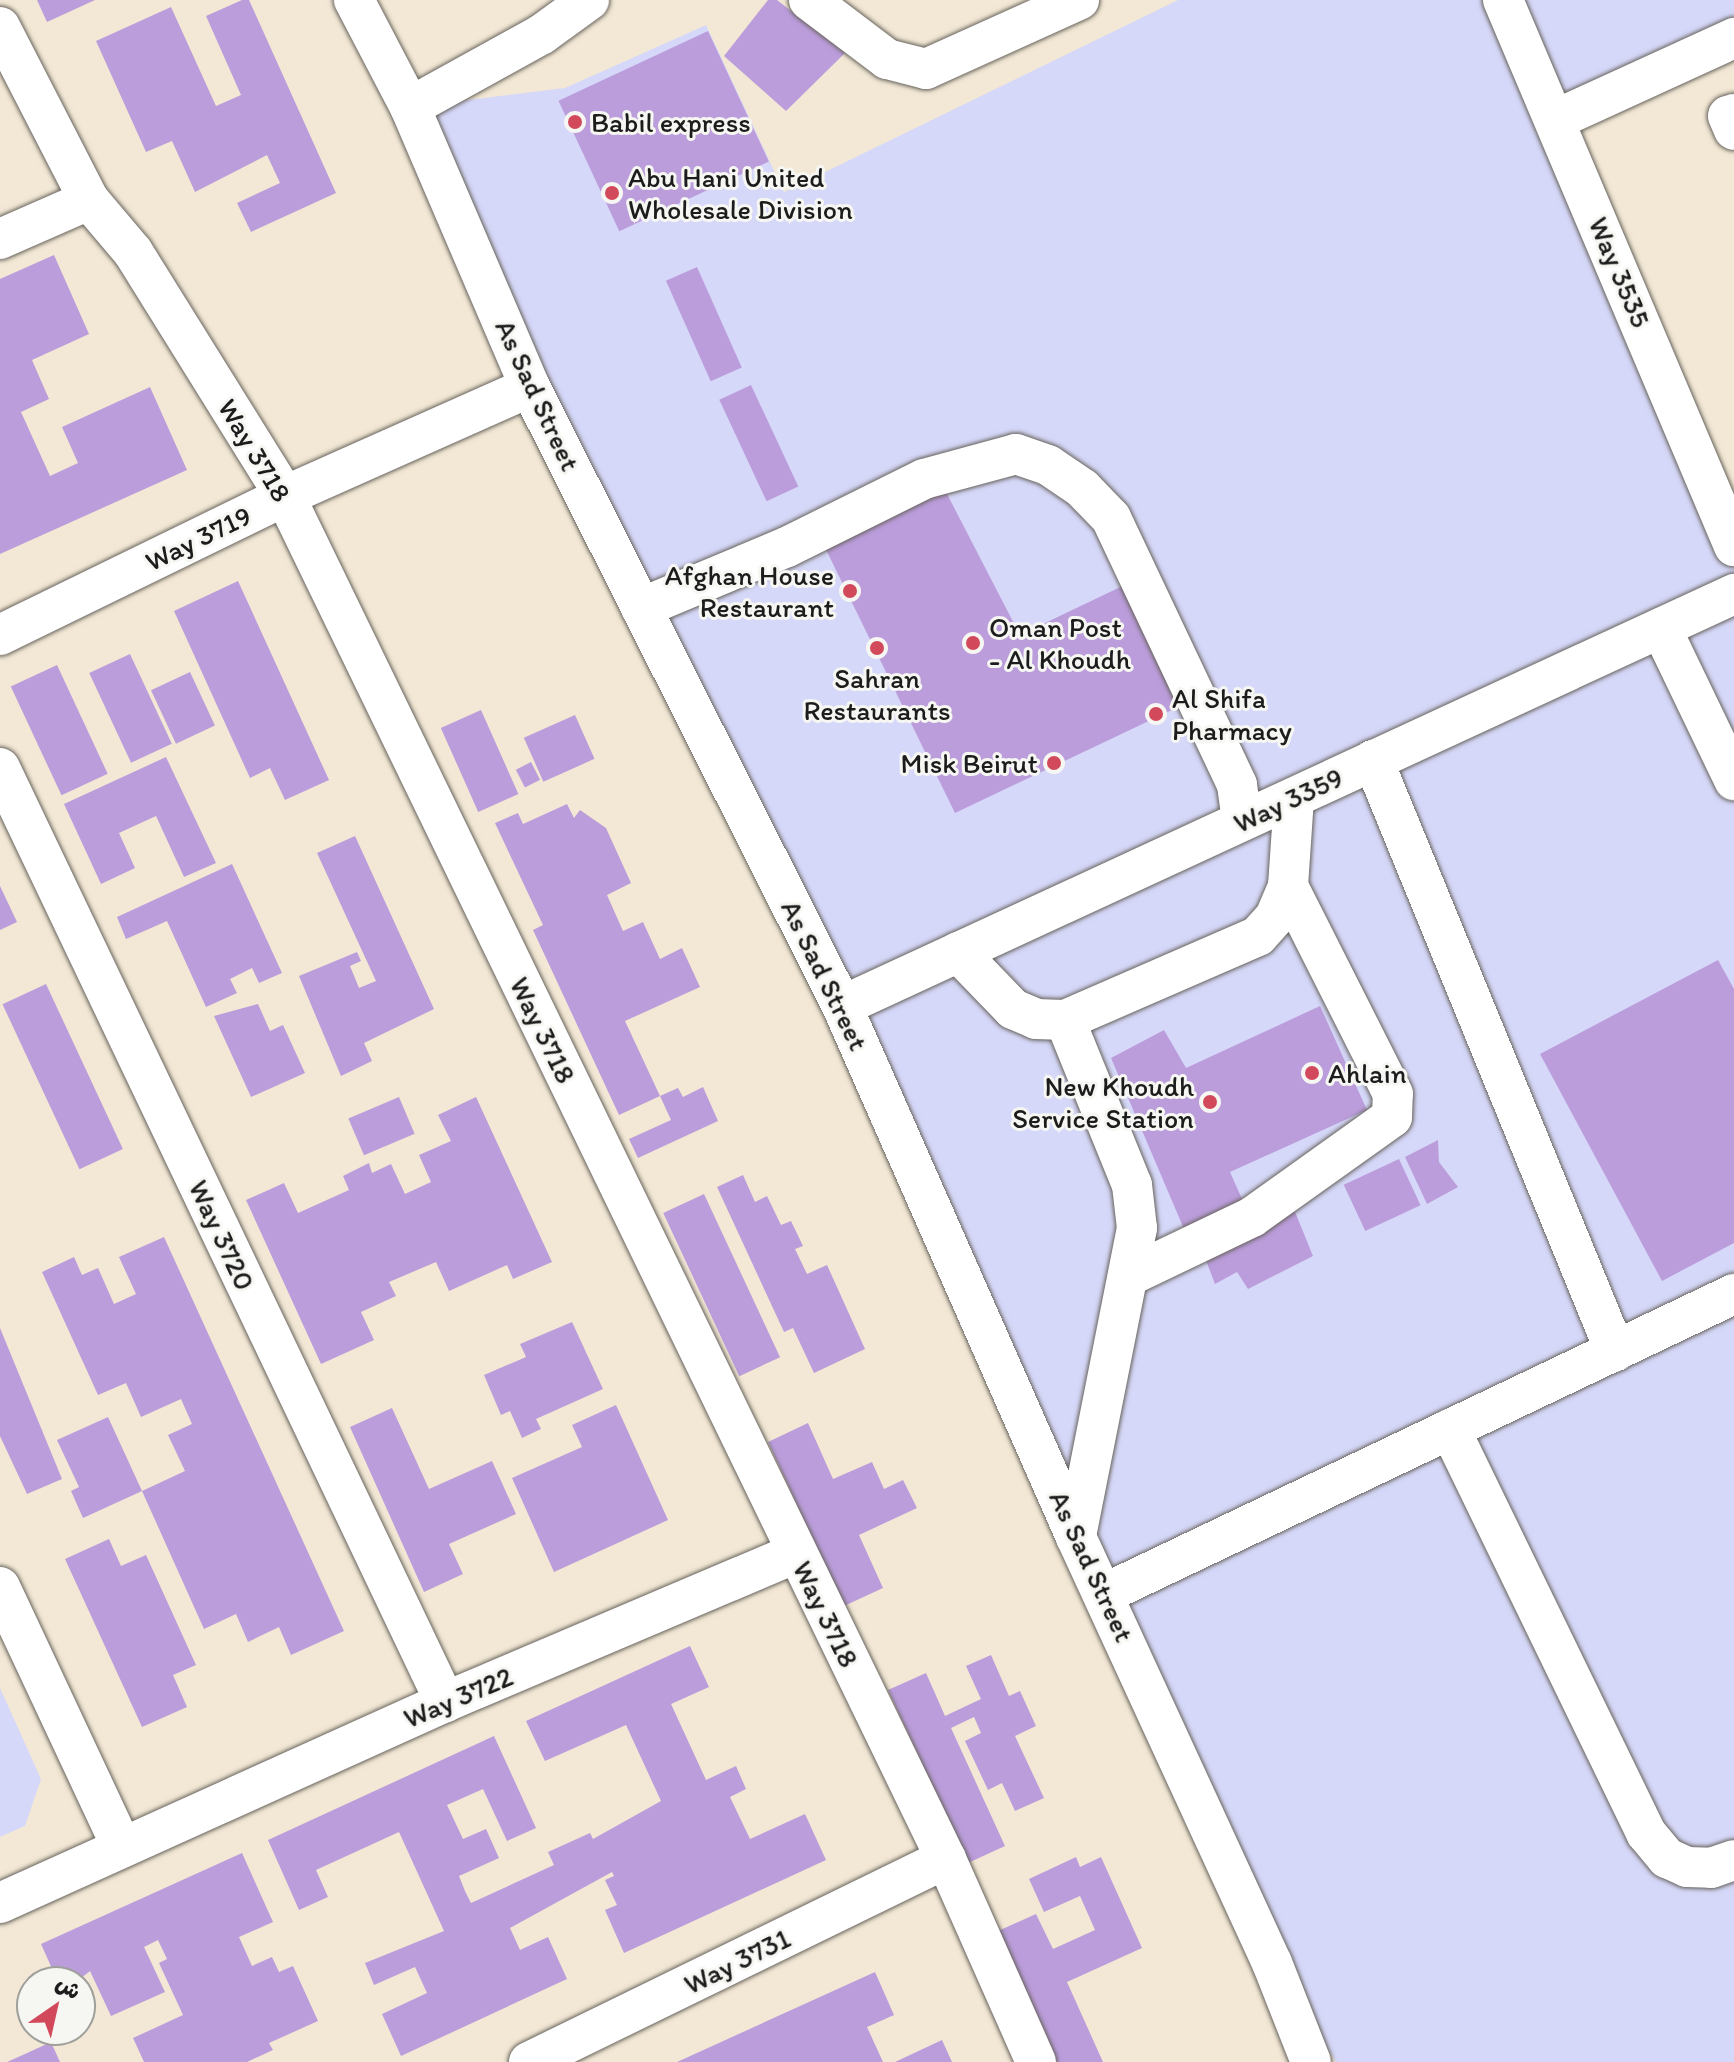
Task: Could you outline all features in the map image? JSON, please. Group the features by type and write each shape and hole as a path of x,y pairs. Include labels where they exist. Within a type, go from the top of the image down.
{"street":[{"name":"As Sad Street","path":"354,0 410,107 530,387 842,1006 1076,1537 1106,1593 1272,1963 1311,2062"},
{"path":"410,107 542,34 589,0"},
{"path":"809,0 887,59 926,69 1079,0"},
{"name":"Way 3535","path":"1503,0 1557,119 1734,546"},
{"name":"Way 3718","path":"0,27 89,200 133,252 285,496 946,1859 1036,2062"},
{"path":"1557,119 1734,38"},
{"path":"1734,114 1728,116 1734,130"},
{"path":"0,239 89,200"},
{"name":"Way 3719","path":"0,635 285,496 530,387"},
{"path":"641,608 787,547 924,479 1016,454 1048,465 1082,488 1111,518 1237,785 1242,821"},
{"name":"Way 3359","path":"842,1006 1734,594"},
{"path":"1661,628 1734,780"},
{"path":"1373,760 1615,1351"},
{"name":"Way 3720","path":"0,768 445,1702"},
{"path":"958,952 1013,1009 1036,1019 1065,1020 1258,936 1275,917 1288,886 1294,798"},
{"path":"1131,1275 1252,1217 1392,1117 1393,1094 1288,886"},
{"path":"1065,1020 1132,1185 1137,1228 1131,1275 1076,1537"},
{"path":"1106,1593 1734,1294"},
{"path":"1450,1429 1646,1833 1667,1858 1687,1867 1711,1868 1734,1860"},
{"name":"Way 3722","path":"0,1903 445,1702 796,1553"},
{"path":"0,1587 122,1847"},
{"name":"Way 3731","path":"529,2062 946,1859"},
{"name":"As Sad Street","path":"1272,1963 1336,2062"}],"shaded area":[{"path":"1178,0 1734,0 1734,37 1557,120 1734,546 1734,2062 1336,2062 1272,1963 410,107 565,88 706,25 784,192"},
{"path":"0,1688 41,1779 25,1826 0,1837"}],"building":[{"path":"37,0 95,0 47,22"},
{"path":"242,0 249,0 336,193 251,232 237,203 280,183 267,155 195,192 172,141 146,152 96,41 171,7 216,106 241,95 206,16"},
{"path":"768,0 777,0 845,53 786,111 724,56"},
{"path":"708,31 769,162 619,231 558,101"},
{"path":"54,255 89,334 32,360 49,399 21,412 50,476 78,463 62,427 150,387 187,470 0,554 0,279"},
{"path":"697,267 742,367 711,381 666,281"},
{"path":"751,385 798,487 767,501 719,400"},
{"path":"931,463 1020,635 1135,580 1193,700 955,813 811,519"},
{"path":"238,581 329,780 285,800 270,768 250,778 174,611"},
{"path":"130,654 172,744 131,763 89,673"},
{"path":"57,665 108,774 61,795 11,687"},
{"path":"190,672 215,725 176,744 151,690"},
{"path":"481,710 518,794 478,812 441,728"},
{"path":"575,715 595,759 543,782 524,738"},
{"path":"166,757 216,863 184,877 156,816 119,833 135,868 101,884 64,804"},
{"path":"531,762 540,780 525,788 516,770"},
{"path":"567,804 574,818 580,810 606,828 631,883 607,895 623,931 643,922 660,959 682,948 700,987 625,1021 660,1096 619,1115 533,930 543,925 495,823 518,813 523,824"},
{"path":"355,836 434,1009 364,1043 372,1061 341,1076 299,976 357,952 361,961 350,966 359,988 376,981 317,853"},
{"path":"232,864 282,973 259,983 252,968 230,979 237,993 206,1007 167,921 126,939 117,917"},
{"path":"0,886 17,922 0,930"},
{"path":"1718,960 1734,989 1734,1243 1662,1281 1540,1054"},
{"path":"46,984 123,1149 79,1169 2,1004"},
{"path":"258,1004 270,1031 283,1025 305,1073 251,1097 214,1016"},
{"name":"New Khoudh Service Station","path":"1320,1006 1367,1110 1230,1172 1246,1208 1187,1236 1111,1058 1164,1030 1186,1068"},
{"path":"703,1087 718,1121 638,1158 629,1139 671,1120 660,1096 678,1088 683,1097"},
{"path":"399,1097 415,1134 364,1155 348,1118"},
{"path":"476,1097 552,1262 513,1279 507,1265 449,1291 436,1262 389,1282 396,1296 361,1312 374,1340 321,1364 246,1200 284,1183 298,1213 349,1190 343,1176 369,1163 372,1173 391,1164 405,1194 431,1182 419,1155 451,1141 438,1115"},
{"path":"1438,1140 1439,1162 1458,1187 1427,1204 1405,1157"},
{"path":"1399,1159 1421,1205 1365,1231 1344,1185"},
{"path":"743,1175 755,1202 767,1196 781,1225 791,1221 803,1246 795,1249 807,1274 827,1265 865,1349 814,1373 793,1328 784,1332 717,1187"},
{"path":"704,1194 780,1357 739,1376 663,1213"},
{"path":"1293,1207 1313,1256 1248,1289 1237,1272 1215,1284 1202,1250"},
{"path":"164,1237 344,1631 291,1655 279,1627 248,1642 236,1614 204,1629 142,1491 185,1471 168,1435 192,1424 181,1399 141,1417 126,1383 98,1395 42,1272 74,1257 82,1275 98,1268 114,1304 136,1294 119,1257"},
{"path":"572,1322 603,1389 536,1419 541,1429 522,1438 510,1411 501,1415 484,1375 526,1357 520,1344"},
{"path":"0,1328 62,1479 27,1494 0,1436"},
{"path":"616,1405 668,1520 554,1572 512,1478 582,1447 572,1425"},
{"path":"392,1408 429,1489 492,1461 516,1514 449,1544 463,1574 424,1592 350,1427"},
{"path":"108,1417 142,1491 83,1518 71,1491 79,1487 57,1440"},
{"path":"808,1423 833,1479 872,1462 884,1489 903,1480 917,1508 859,1535 883,1588 844,1606 768,1442"},
{"path":"109,1539 121,1566 146,1555 196,1665 173,1675 187,1707 142,1727 65,1559"},
{"path":"690,1646 709,1687 671,1704 706,1780 736,1766 746,1789 730,1797 750,1839 805,1814 826,1860 624,1953 605,1910 617,1905 605,1880 614,1876 612,1872 510,1928 520,1950 548,1937 567,1979 401,2056 382,2014 427,1993 415,1967 374,1985 365,1963 444,1931 399,1832 316,1870 328,1897 299,1910 268,1840 494,1736 536,1828 507,1841 483,1789 447,1805 463,1839 486,1829 499,1858 459,1876 465,1891 471,1903 554,1865 548,1852 590,1833 593,1839 661,1801 626,1725 545,1761 526,1721"},
{"path":"991,1655 1009,1696 1020,1691 1036,1726 1015,1736 1044,1798 1015,1811 1002,1783 988,1790 965,1741 981,1733 974,1717 951,1728 1005,1846 968,1863 888,1690 926,1673 945,1716 981,1699 966,1666"},
{"path":"242,1853 273,1922 239,1937 252,1966 272,1957 279,1972 293,1966 318,2021 269,2043 273,2050 247,2062 144,2062 133,2038 183,2015 159,1963 167,1959 158,1940 144,1947 165,1992 111,2016 96,1984 96,1966 51,1966 41,1944"},
{"path":"1076,1857 1080,1867 1101,1857 1142,1948 1067,1982 1103,2062 1057,2062 998,1931 1036,1914 1053,1949 1095,1930 1080,1896 1044,1912 1029,1879"},
{"path":"875,1972 894,2015 867,2027 883,2062 677,2062"},
{"path":"942,2040 952,2062 895,2062"},
{"path":"42,2046 53,2046 60,2062 7,2062"}],"place":[{"name":"Babil express","path":"575,122"},
{"name":"Abu Hani United Wholesale Division","path":"612,193"},
{"name":"Afghan House Restaurant","path":"850,591"},
{"name":"Oman Post - Al Khoudh","path":"973,643"},
{"name":"Sahran Restaurants","path":"877,648"},
{"name":"Al Shifa Pharmacy","path":"1156,714"},
{"name":"Misk Beirut","path":"1054,763"},
{"name":"Ahlain","path":"1312,1073"},
{"name":"New Khoudh Service Station","path":"1210,1102"}]}
